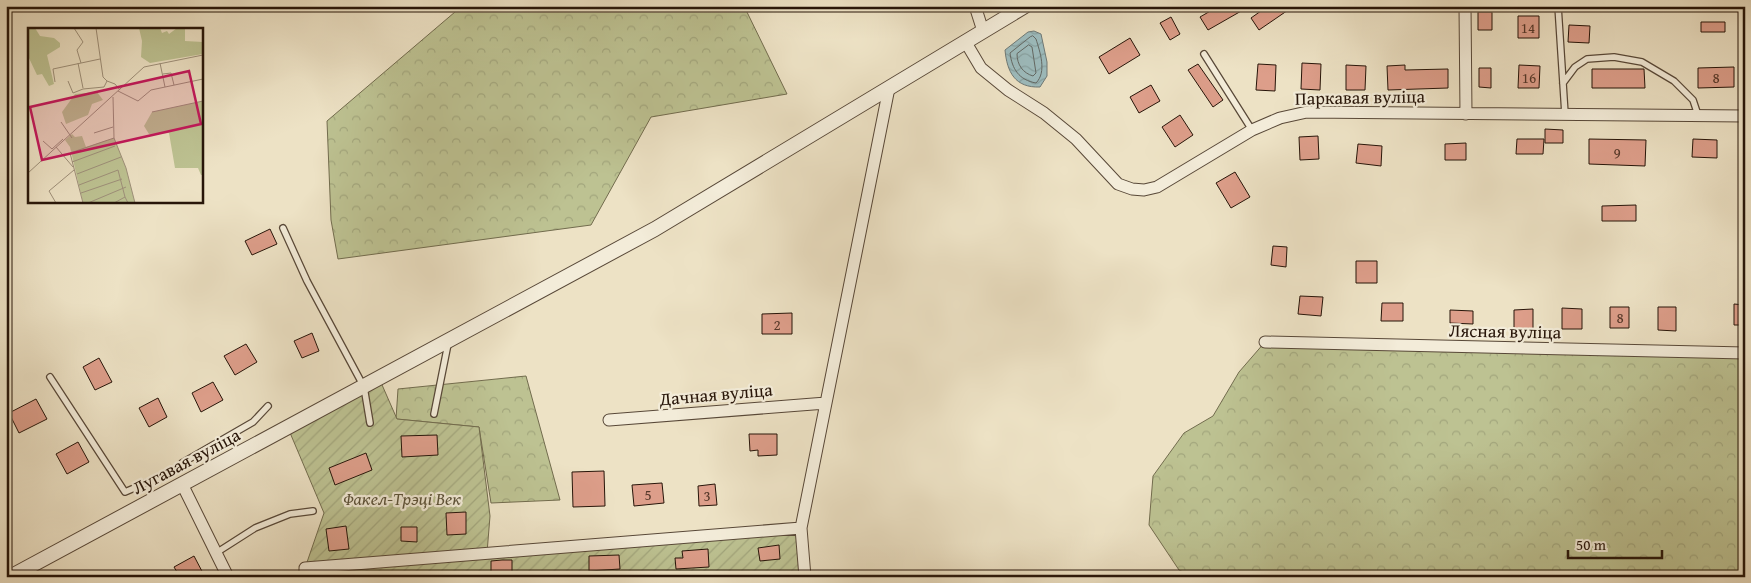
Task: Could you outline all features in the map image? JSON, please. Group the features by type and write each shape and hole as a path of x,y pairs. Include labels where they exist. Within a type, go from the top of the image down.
{"street":[{"path":"975,6 983,31"},
{"name":"Лугавая вуліца","path":"10,577 655,230 1025,6"},
{"path":"1465,6 1466,114"},
{"name":"Паркавая вуліца","path":"965,41 981,68 1008,90 1044,113 1076,138 1118,184 1132,189 1144,190 1157,187 1252,130 1280,118 1307,112 1745,116"},
{"path":"805,577 801,528 889,88"},
{"name":"Лясная вуліца","path":"1264,342 1745,353"},
{"name":"Дачная вуліца","path":"609,420 826,403"},
{"path":"182,484 228,577"},
{"path":"305,577 305,568 801,528"}],"lane":[{"path":"1558,6 1565,114"},
{"path":"1204,54 1252,130"},
{"path":"1563,84 1575,67 1588,59 1614,56 1642,62 1674,81 1693,100 1699,116"},
{"path":"283,228 307,281 364,387 370,423"},
{"path":"434,414 448,342"},
{"path":"50,378 125,492 174,471 182,464 253,422 268,406"},
{"path":"174,471 182,484"},
{"path":"216,552 255,528 290,514 313,511"}],"green space":[{"path":"462,6 744,6 787,94 651,117 591,225 338,259 331,220 327,121"},
{"path":"1265,342 1745,353 1745,577 1194,577 1179,570 1149,525 1153,476 1184,433 1213,416 1239,372"},
{"path":"526,376 560,500 491,503 479,427 396,419 398,389"},
{"name":"Факел-Трэці Век","path":"379,378 397,419 479,427 490,516 487,553 801,528 805,577 305,577 305,568 324,513 288,428"}],"water":[{"path":"1034,31 1041,34 1047,62 1047,76 1040,87 1031,87 1018,82 1010,72 1005,50 1028,32"}],"building":[{"path":"1219,6 1250,6 1208,30 1200,17"},
{"path":"1268,6 1294,6 1259,30 1251,18"},
{"path":"1478,12 1492,12 1492,30 1478,30"},
{"path":"1518,16 1539,16 1539,38 1518,38"},
{"path":"1171,17 1180,34 1170,40 1160,23"},
{"path":"1701,22 1725,22 1725,32 1701,32"},
{"path":"1569,25 1590,26 1589,43 1568,42"},
{"path":"1130,38 1140,55 1109,74 1099,57"},
{"path":"1302,63 1321,64 1320,90 1301,89"},
{"path":"1198,64 1223,100 1213,107 1188,70"},
{"path":"1258,64 1276,65 1275,91 1256,90"},
{"path":"1346,65 1366,66 1365,90 1346,90"},
{"path":"1405,65 1405,70 1448,69 1448,88 1388,90 1387,66"},
{"path":"1519,65 1540,66 1539,88 1518,88"},
{"path":"1734,67 1734,87 1698,88 1698,68"},
{"path":"1479,68 1491,68 1491,88 1479,87"},
{"path":"1592,69 1644,69 1645,88 1592,88"},
{"path":"1151,85 1160,101 1139,113 1130,97"},
{"path":"1180,115 1193,135 1175,147 1162,127"},
{"path":"1545,129 1563,130 1563,143 1545,143"},
{"path":"1318,136 1319,159 1300,160 1299,137"},
{"path":"1517,139 1544,139 1543,154 1516,154"},
{"path":"1589,139 1646,140 1645,166 1589,164"},
{"path":"1693,139 1717,140 1717,158 1692,157"},
{"path":"1466,143 1466,160 1445,160 1445,144"},
{"path":"1358,144 1382,146 1381,166 1356,163"},
{"path":"1235,172 1250,197 1231,208 1216,183"},
{"path":"1636,205 1636,221 1602,221 1602,206"},
{"path":"270,229 277,244 252,255 245,241"},
{"path":"1273,246 1287,247 1286,267 1271,265"},
{"path":"1356,261 1377,261 1377,283 1356,283"},
{"path":"1300,296 1323,297 1321,316 1298,314"},
{"path":"1382,303 1403,303 1403,321 1381,321"},
{"path":"1734,304 1745,305 1745,325 1734,325"},
{"path":"1610,307 1629,307 1629,328 1610,328"},
{"path":"1658,307 1676,307 1676,331 1658,330"},
{"path":"1562,308 1582,309 1582,329 1562,329"},
{"path":"1533,309 1533,329 1514,329 1514,310"},
{"path":"1450,310 1473,311 1473,324 1450,323"},
{"path":"792,313 792,334 762,334 762,314"},
{"path":"312,333 319,351 302,358 294,341"},
{"path":"246,344 257,362 235,375 224,356"},
{"path":"99,358 112,382 95,390 83,367"},
{"path":"213,382 223,400 201,412 192,393"},
{"path":"158,398 167,417 149,427 139,408"},
{"path":"36,399 47,419 19,433 9,413"},
{"path":"749,434 777,434 777,455 758,456 758,450 750,451"},
{"path":"437,435 438,455 402,457 401,436"},
{"path":"78,442 89,462 67,474 56,454"},
{"path":"366,453 372,470 335,485 329,468"},
{"path":"604,471 605,506 573,507 572,472"},
{"path":"662,483 664,503 634,506 632,485"},
{"path":"715,484 717,505 699,506 698,486"},
{"path":"466,512 466,534 447,535 446,513"},
{"path":"346,526 349,549 329,551 326,529"},
{"path":"401,527 417,527 417,542 401,541"},
{"path":"779,545 780,559 760,561 758,548"},
{"path":"708,549 709,567 676,569 675,558 683,558 682,551"},
{"path":"619,555 620,569 589,571 589,556"},
{"path":"194,556 205,577 180,577 174,567"},
{"path":"512,560 512,577 491,577 491,561"}]}
